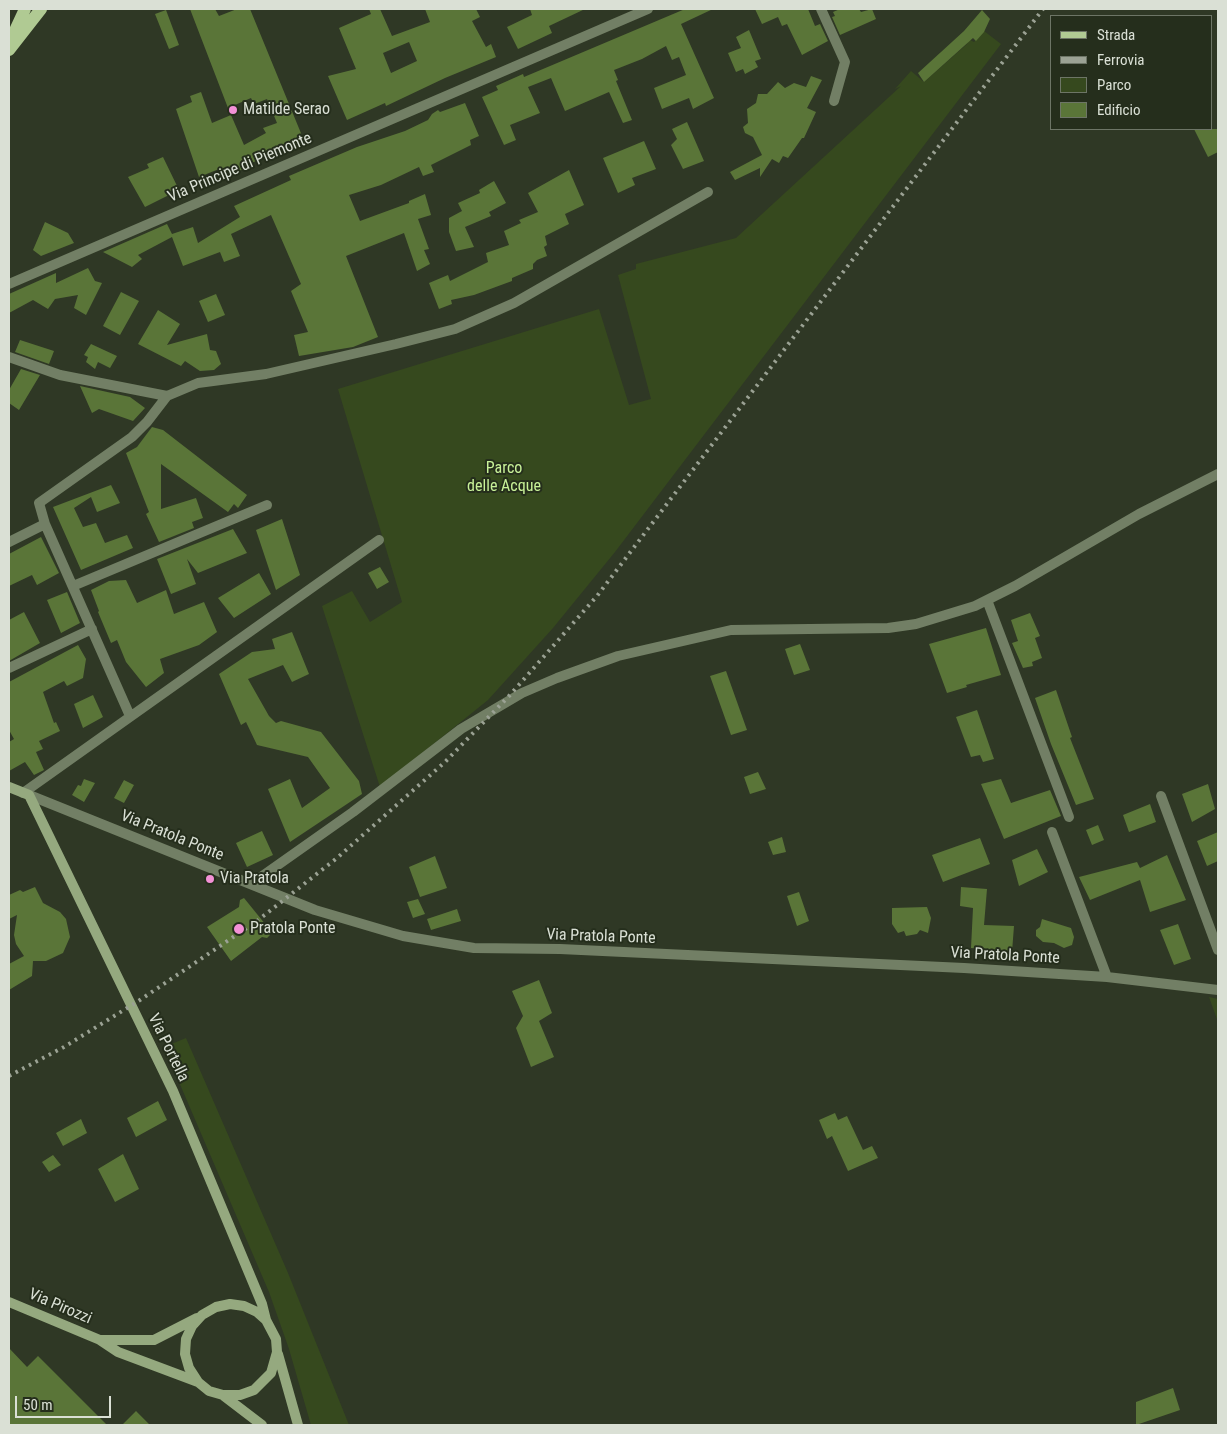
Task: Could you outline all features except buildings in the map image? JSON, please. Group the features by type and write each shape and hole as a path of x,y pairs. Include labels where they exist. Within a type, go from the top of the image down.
{"main road":[{"path":"9,48 41,9"},
{"path":"9,48 21,12"},
{"name":"Via Pratola Ponte","path":"9,787 26,794"},
{"name":"Via Portella","path":"26,794 173,1091 250,1274 266,1320 276,1339 277,1352 298,1425"},
{"name":"Via Pirozzi","path":"9,1302 100,1340"},
{"path":"100,1340 154,1340 216,1306 230,1304 244,1306 266,1320"},
{"path":"198,1382 189,1368 185,1354 186,1339 192,1326 202,1315"},
{"path":"100,1340 118,1352 198,1382 209,1390 223,1395 262,1425"},
{"path":"223,1395 240,1395 254,1390 265,1381 275,1364 277,1352"}],"street":[{"name":"Via Principe di Piemonte","path":"9,284 648,9"},
{"path":"821,9 845,62 834,101"},
{"path":"130,716 45,524 39,503 132,437 147,422 167,396 198,383 266,374 455,329 521,299 708,192"},
{"path":"9,357 60,375 167,396"},
{"path":"251,884 353,812 461,729 522,693 557,678 618,656 731,630 888,628 916,624 975,606 1015,586 1139,514 1218,474"},
{"path":"73,586 267,505"},
{"path":"9,542 45,524"},
{"path":"26,794 130,716 379,540"},
{"path":"987,600 1070,817"},
{"path":"9,668 92,629"},
{"name":"Via Pratola Ponte","path":"26,794 315,910 403,936 474,948 560,950 964,968 1107,977 1218,990"},
{"path":"1161,796 1218,950"},
{"path":"1052,832 1107,977"}],"green space":[{"name":"Parco delle Acque","path":"984,31 1001,44 615,552 553,628 488,700 380,787 322,606 352,591 370,622 402,602 338,389 599,309 629,405 651,399 618,275 636,269 636,264 736,238 901,86 895,89 911,71 924,82 967,44 968,39 974,42"},
{"path":"1209,997 1218,999 1218,1022"},
{"path":"186,1038 288,1273 349,1425 311,1425 289,1349 269,1292 164,1047"}],"railway":[{"path":"9,1076 64,1047 140,1000 257,921 337,858 445,762 510,695 597,596 1043,9"}],"place":[{"name":"Matilde Serao","path":"233,110"},
{"name":"Via Pratola","path":"210,879"},
{"name":"Pratola Ponte","path":"239,929"}]}
